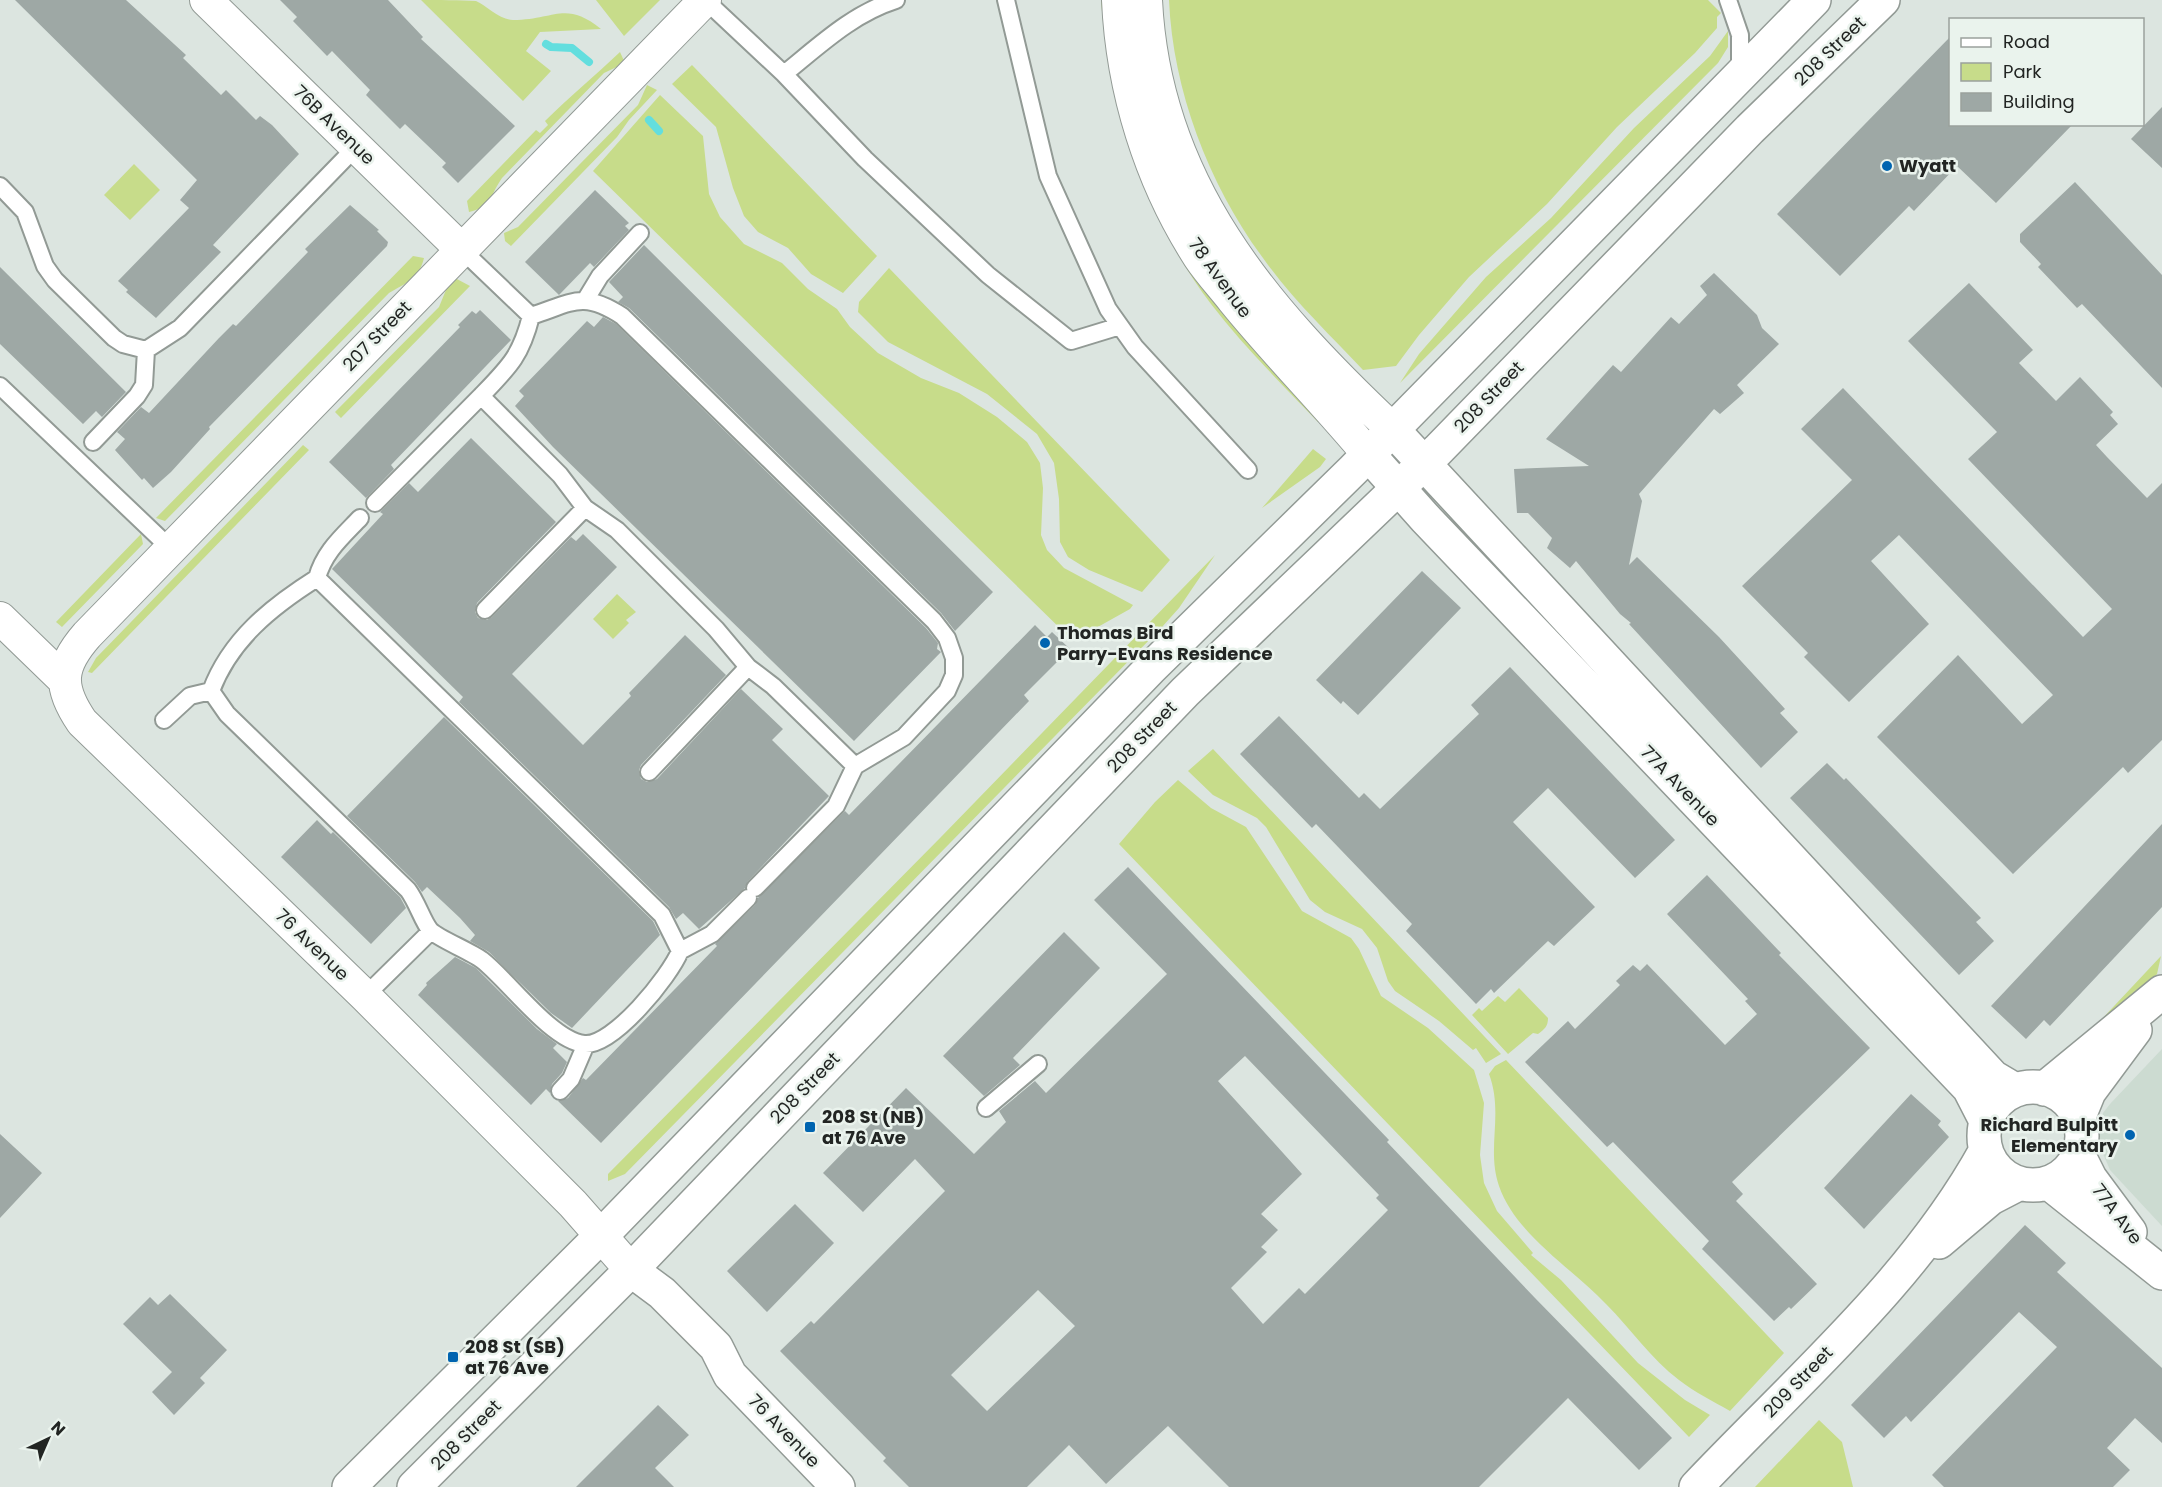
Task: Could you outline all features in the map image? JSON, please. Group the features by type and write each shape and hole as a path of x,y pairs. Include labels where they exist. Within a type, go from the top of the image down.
{"main road":[{"path":"349,1487 601,1236 1142,677 1368,454 1814,0"},
{"name":"208 Street","path":"414,1487 631,1270 1185,692 1398,489 1750,129 1883,0"},
{"name":"77A Avenue","path":"1392,429 1993,1077 2030,1089"},
{"name":"77A Avenue","path":"1368,454 1398,489 1968,1088 1986,1136"},
{"path":"2161,1272 2033,1183 2004,1176 1993,1165 1986,1136 1992,1108 2030,1089 2162,993"},
{"path":"2078,1119 2089,1092 2162,993"},
{"path":"2030,1089 2059,1095 2070,1105 2078,1119 2081,1143 2078,1154 2067,1172 2033,1183"},
{"name":"209 Street","path":"1696,1487 1869,1309 1899,1275 1972,1174 1986,1136"},
{"name":"77A Ave","path":"2078,1154 2090,1178 2161,1272"},
{"name":"209 Street","path":"1899,1275 1990,1198 2033,1183"},
{"name":"76 Avenue","path":"631,1270 662,1293 716,1347 730,1375 838,1487"}],"street":[{"name":"76B Avenue","path":"207,0 462,250"},
{"name":"207 Street","path":"65,681 65,665 70,653 705,0"},
{"name":"78 Avenue","path":"1118,0 1123,58 1139,129 1169,203 1200,258 1278,354 1368,454"},
{"name":"78 Avenue","path":"1146,0 1157,81 1175,141 1200,198 1218,231 1271,304 1342,380 1392,429"},
{"name":"76 Avenue","path":"0,618 65,681 68,701 82,722 365,996 573,1204 631,1270"}],"lane":[{"path":"705,0 784,74 865,159 988,275 1071,341 1120,326"},
{"path":"784,74 847,22 874,7 896,0"},
{"path":"1006,0 1048,176 1108,309 1135,347 1248,470"},
{"path":"1728,0 1740,35 1740,75"},
{"path":"0,186 24,212 45,266 55,280 114,338 123,344 146,350 180,328 356,147"},
{"path":"586,299 600,276 640,232"},
{"path":"462,250 531,316"},
{"path":"211,692 227,714 408,890 420,906 431,931 482,960 560,1035 586,1044 601,1039 624,1022 667,978 680,951 712,934 836,806 855,766 904,737 947,691 954,675 954,658 947,638 933,621 622,316 604,305 586,299 531,316"},
{"path":"375,503 481,396 519,352 531,316"},
{"path":"93,442 137,396 144,385 146,350"},
{"path":"0,386 170,548"},
{"path":"481,396 560,475 585,508 617,530 716,629 748,667 773,686 855,766"},
{"path":"485,610 585,508"},
{"path":"211,692 225,658 278,603 317,578 321,562 328,552 360,518"},
{"path":"317,578 662,915 680,951"},
{"path":"649,772 748,667"},
{"path":"164,720 190,696 211,692"},
{"path":"365,996 431,931"},
{"path":"560,1091 571,1079 586,1044"},
{"path":"986,1108 1038,1064"}],"shaded area":[{"name":"Richard Bulpitt Elementary","path":"2162,1049 2162,1226 2110,1170 2101,1149 2099,1129 2103,1113 2110,1104"}],"green space":[{"path":"421,0 476,1 498,15 513,20 568,13 589,20 601,29 540,32 526,51 551,71 523,101"},
{"path":"596,0 660,0 624,36"},
{"path":"1101,0 1109,0 1137,144 1324,417 1318,422 1223,320 1167,235 1134,160 1122,121 1105,41"},
{"path":"1169,0 1708,0 1721,13 1717,17 1717,28 1695,53 1617,127 1547,204 1469,277 1419,335 1396,366 1363,370 1286,288 1263,258 1226,200 1197,136 1186,102 1172,34"},
{"path":"1728,31 1728,47 1718,63 1400,383 1419,354 1486,277 1551,218 1634,128 1710,56"},
{"path":"620,52 625,63 604,73 502,178 490,200 477,210 469,212 467,201 536,130 540,133 548,125 545,121 554,112"},
{"path":"692,65 877,256 843,293 811,274 788,248 758,232 744,216 733,188 716,127 672,84"},
{"path":"647,85 657,90 629,120 617,137 511,246 505,241 504,233 518,227 638,105"},
{"path":"660,95 703,136 709,194 720,217 744,244 782,263 808,289 837,309 850,327 878,353 921,378 959,393 997,417 1027,442 1040,463 1043,488 1041,535 1047,550 1064,568 1133,605 1130,609 1096,628 1078,630 1070,638 593,171"},
{"path":"134,164 160,190 130,220 104,195"},
{"path":"413,256 424,258 415,276 389,293 165,521 156,518"},
{"path":"889,268 1170,560 1142,592 1089,570 1068,557 1060,542 1059,499 1054,463 1037,434 987,394 888,342 858,312 859,302"},
{"path":"455,278 470,286 341,418 335,412 439,307 448,285"},
{"path":"303,445 309,450 92,673 88,672 96,658"},
{"path":"1313,449 1326,459 1320,467 1262,508"},
{"path":"141,534 143,544 62,627 56,622"},
{"path":"1215,555 1179,608 1162,627 625,1174 608,1181 608,1174 941,837"},
{"path":"617,594 636,612 626,620 629,623 613,639 593,619"},
{"path":"1213,749 1501,1054 1486,1063 1476,1048 1473,1050 1439,1021 1395,991 1388,981 1377,948 1362,929 1325,912 1310,900 1266,827 1257,818 1213,795 1188,771"},
{"path":"1178,780 1211,808 1246,827 1302,911 1351,938 1359,949 1381,996 1428,1028 1474,1070 1484,1103 1480,1155 1484,1183 1497,1211 1533,1253 1531,1255 1561,1280 1638,1363 1685,1400 1710,1415 1689,1437 1119,844 1155,802"},
{"path":"2161,956 2157,974 2152,980 2070,1053"},
{"path":"1519,988 1548,1018 1548,1021 1543,1031 1538,1034 1533,1033 1508,1054 1472,1015 1479,1008 1482,1011 1498,996 1505,1002"},
{"path":"1506,1060 1784,1353 1730,1411 1669,1372 1606,1304 1531,1235 1507,1204 1495,1172 1495,1103 1489,1074 1495,1066"},
{"path":"1819,1420 1842,1442 1853,1487 1755,1487"}],"building":[{"path":"15,0 126,0 186,55 183,58 221,95 226,90 256,120 260,116 272,125 299,154 213,245 221,252 156,318 126,292 128,290 118,281 189,208 180,200 197,180"},
{"path":"280,0 388,0 423,37 421,39 515,126 458,183 442,167 446,163 405,124 400,129 366,95 370,90 332,51 327,56 293,21 297,17"},
{"name":"Wyatt","path":"1949,38 1949,126 2071,126 1996,203 1957,166 1914,211 1909,206 1840,276 1777,214"},
{"path":"2162,107 2162,168 2131,139"},
{"path":"2075,182 2162,275 2162,388 2082,304 2077,308 2038,267 2041,264 2020,242 2020,234"},
{"path":"595,190 629,223 625,226 629,230 594,267 590,263 559,295 525,262"},
{"path":"350,205 379,230 377,231 388,242 387,246 209,427 210,429 171,472 153,488 144,478 142,480 115,450 125,439 117,432 141,407 149,413 219,338 233,324 236,326 308,252 305,249"},
{"path":"644,245 993,592 955,631 941,613 629,308 618,302 623,297 609,282"},
{"path":"0,267 126,392 102,417 96,411 83,424 0,344"},
{"path":"1714,273 1757,315 1762,328 1779,344 1737,385 1744,393 1720,414 1714,409 1639,494 1642,501 1629,565 1637,557 1719,637 1785,709 1780,713 1798,732 1761,768 1629,624 1631,623 1620,614 1576,561 1570,568 1547,548 1552,538 1528,513 1517,513 1514,469 1589,466 1546,439 1613,365 1621,372 1671,317 1679,324 1707,295 1700,286"},
{"path":"1969,283 2033,350 2019,363 2056,401 2080,377 2113,412 2110,415 2118,424 2096,445 2107,457 2147,498 2162,483 2162,740 2128,773 2123,767 2013,874 1877,737 1958,655 2022,724 2053,695 1899,535 1871,561 1929,624 1849,702 1804,657 1808,653 1742,586 1852,480 1801,429 1843,388 2083,637 2112,609 1968,459 1997,432 1908,341"},
{"path":"480,310 511,340 391,465 394,469 366,498 329,462 460,327 458,325 472,311 476,314"},
{"path":"603,317 616,324 926,628 938,643 937,649 941,652 854,741 553,447 515,406 524,396 519,391 587,321 594,327"},
{"path":"471,438 556,522 477,603 475,612 478,618 487,620 492,617 571,537 576,541 583,534 617,567 512,674 583,745 631,696 629,693 685,635 726,675 641,765 639,770 641,779 647,782 657,779 741,689 783,729 772,740 829,796 748,881 745,888 699,929 683,913 676,919 669,907 459,702 463,697 332,569 383,514 380,512 409,483 418,492"},
{"path":"1422,571 1461,608 1358,715 1343,701 1341,704 1316,680"},
{"path":"1035,625 1047,637 1052,632 1070,649 1024,695 1029,701 601,1143 558,1101 568,1098 583,1078 586,1080 717,946 715,944 755,905 758,898 845,811 849,815"},
{"path":"1510,667 1675,840 1635,878 1548,788 1513,822 1595,907 1554,946 1548,941 1494,993 1491,989 1476,1004 1406,931 1412,924 1316,824 1312,828 1240,754 1279,716 1359,798 1364,793 1380,809 1479,714 1471,705"},
{"path":"444,717 653,921 660,935 572,1028 551,1013 489,952 470,941 475,935 460,918 427,887 422,892 415,882 347,816"},
{"path":"1827,763 1844,780 1846,778 1981,918 1976,922 1994,941 1959,975 1790,798"},
{"path":"317,820 331,834 333,832 400,897 406,908 371,944 281,857"},
{"path":"2162,824 2162,907 2050,1026 2044,1020 2026,1039 1991,1006"},
{"path":"1128,867 1389,1140 1387,1142 1535,1298 1672,1438 1639,1470 1568,1398 1479,1487 1229,1487 1168,1426 1106,1484 1069,1445 1027,1487 909,1487 883,1461 886,1458 780,1351 811,1321 814,1324 945,1191 915,1159 863,1212 823,1173 906,1088 974,1154 1006,1122 999,1111 1035,1081 1046,1093 1167,974 1094,900","holes":["1245,1056 1379,1195 1376,1198 1388,1210 1305,1294 1299,1288 1263,1324 1231,1288 1267,1252 1261,1247 1278,1230 1261,1214 1302,1174 1218,1081","1038,1290 1075,1326 987,1411 951,1375"]},
{"path":"1707,875 1781,953 1779,955 1870,1048 1732,1182 1743,1194 1736,1201 1817,1284 1791,1309 1789,1307 1774,1321 1702,1249 1709,1241 1613,1142 1607,1147 1525,1062 1568,1021 1575,1029 1620,985 1616,981 1633,965 1640,971 1647,964 1725,1045 1757,1014 1745,1001 1748,999 1667,914"},
{"path":"1064,932 1100,968 1013,1058 1020,1065 984,1096 943,1056"},
{"path":"455,957 476,968 537,1029 557,1044 553,1048 567,1062 562,1073 552,1084 550,1093 546,1089 531,1105 418,995 427,985 426,983"},
{"path":"1911,1094 1941,1121 1938,1125 1949,1137 1864,1229 1824,1188"},
{"path":"0,1134 42,1173 0,1218"},
{"path":"795,1204 834,1243 767,1312 727,1271"},
{"path":"2025,1225 2066,1263 2057,1272 2162,1368 2162,1443 2135,1418 2107,1448 2130,1470 2113,1487 1944,1487 1932,1475 2057,1347 2019,1312 1911,1422 1906,1416 1884,1438 1851,1405"},
{"path":"170,1294 227,1350 200,1378 205,1383 174,1415 152,1392 172,1372 123,1324 150,1297 158,1305"},
{"path":"658,1405 689,1435 655,1468 674,1487 576,1487"}],"waterway":[{"path":"546,44 551,47 572,48 589,62"},
{"path":"649,120 659,131"}],"place":[{"name":"Wyatt","path":"1887,166"},
{"name":"Thomas Bird Parry-Evans Residence","path":"1045,643"},
{"name":"208 St (NB) at 76 Ave","path":"810,1127"},
{"name":"Richard Bulpitt Elementary","path":"2130,1135"},
{"name":"208 St (SB) at 76 Ave","path":"453,1357"}]}
